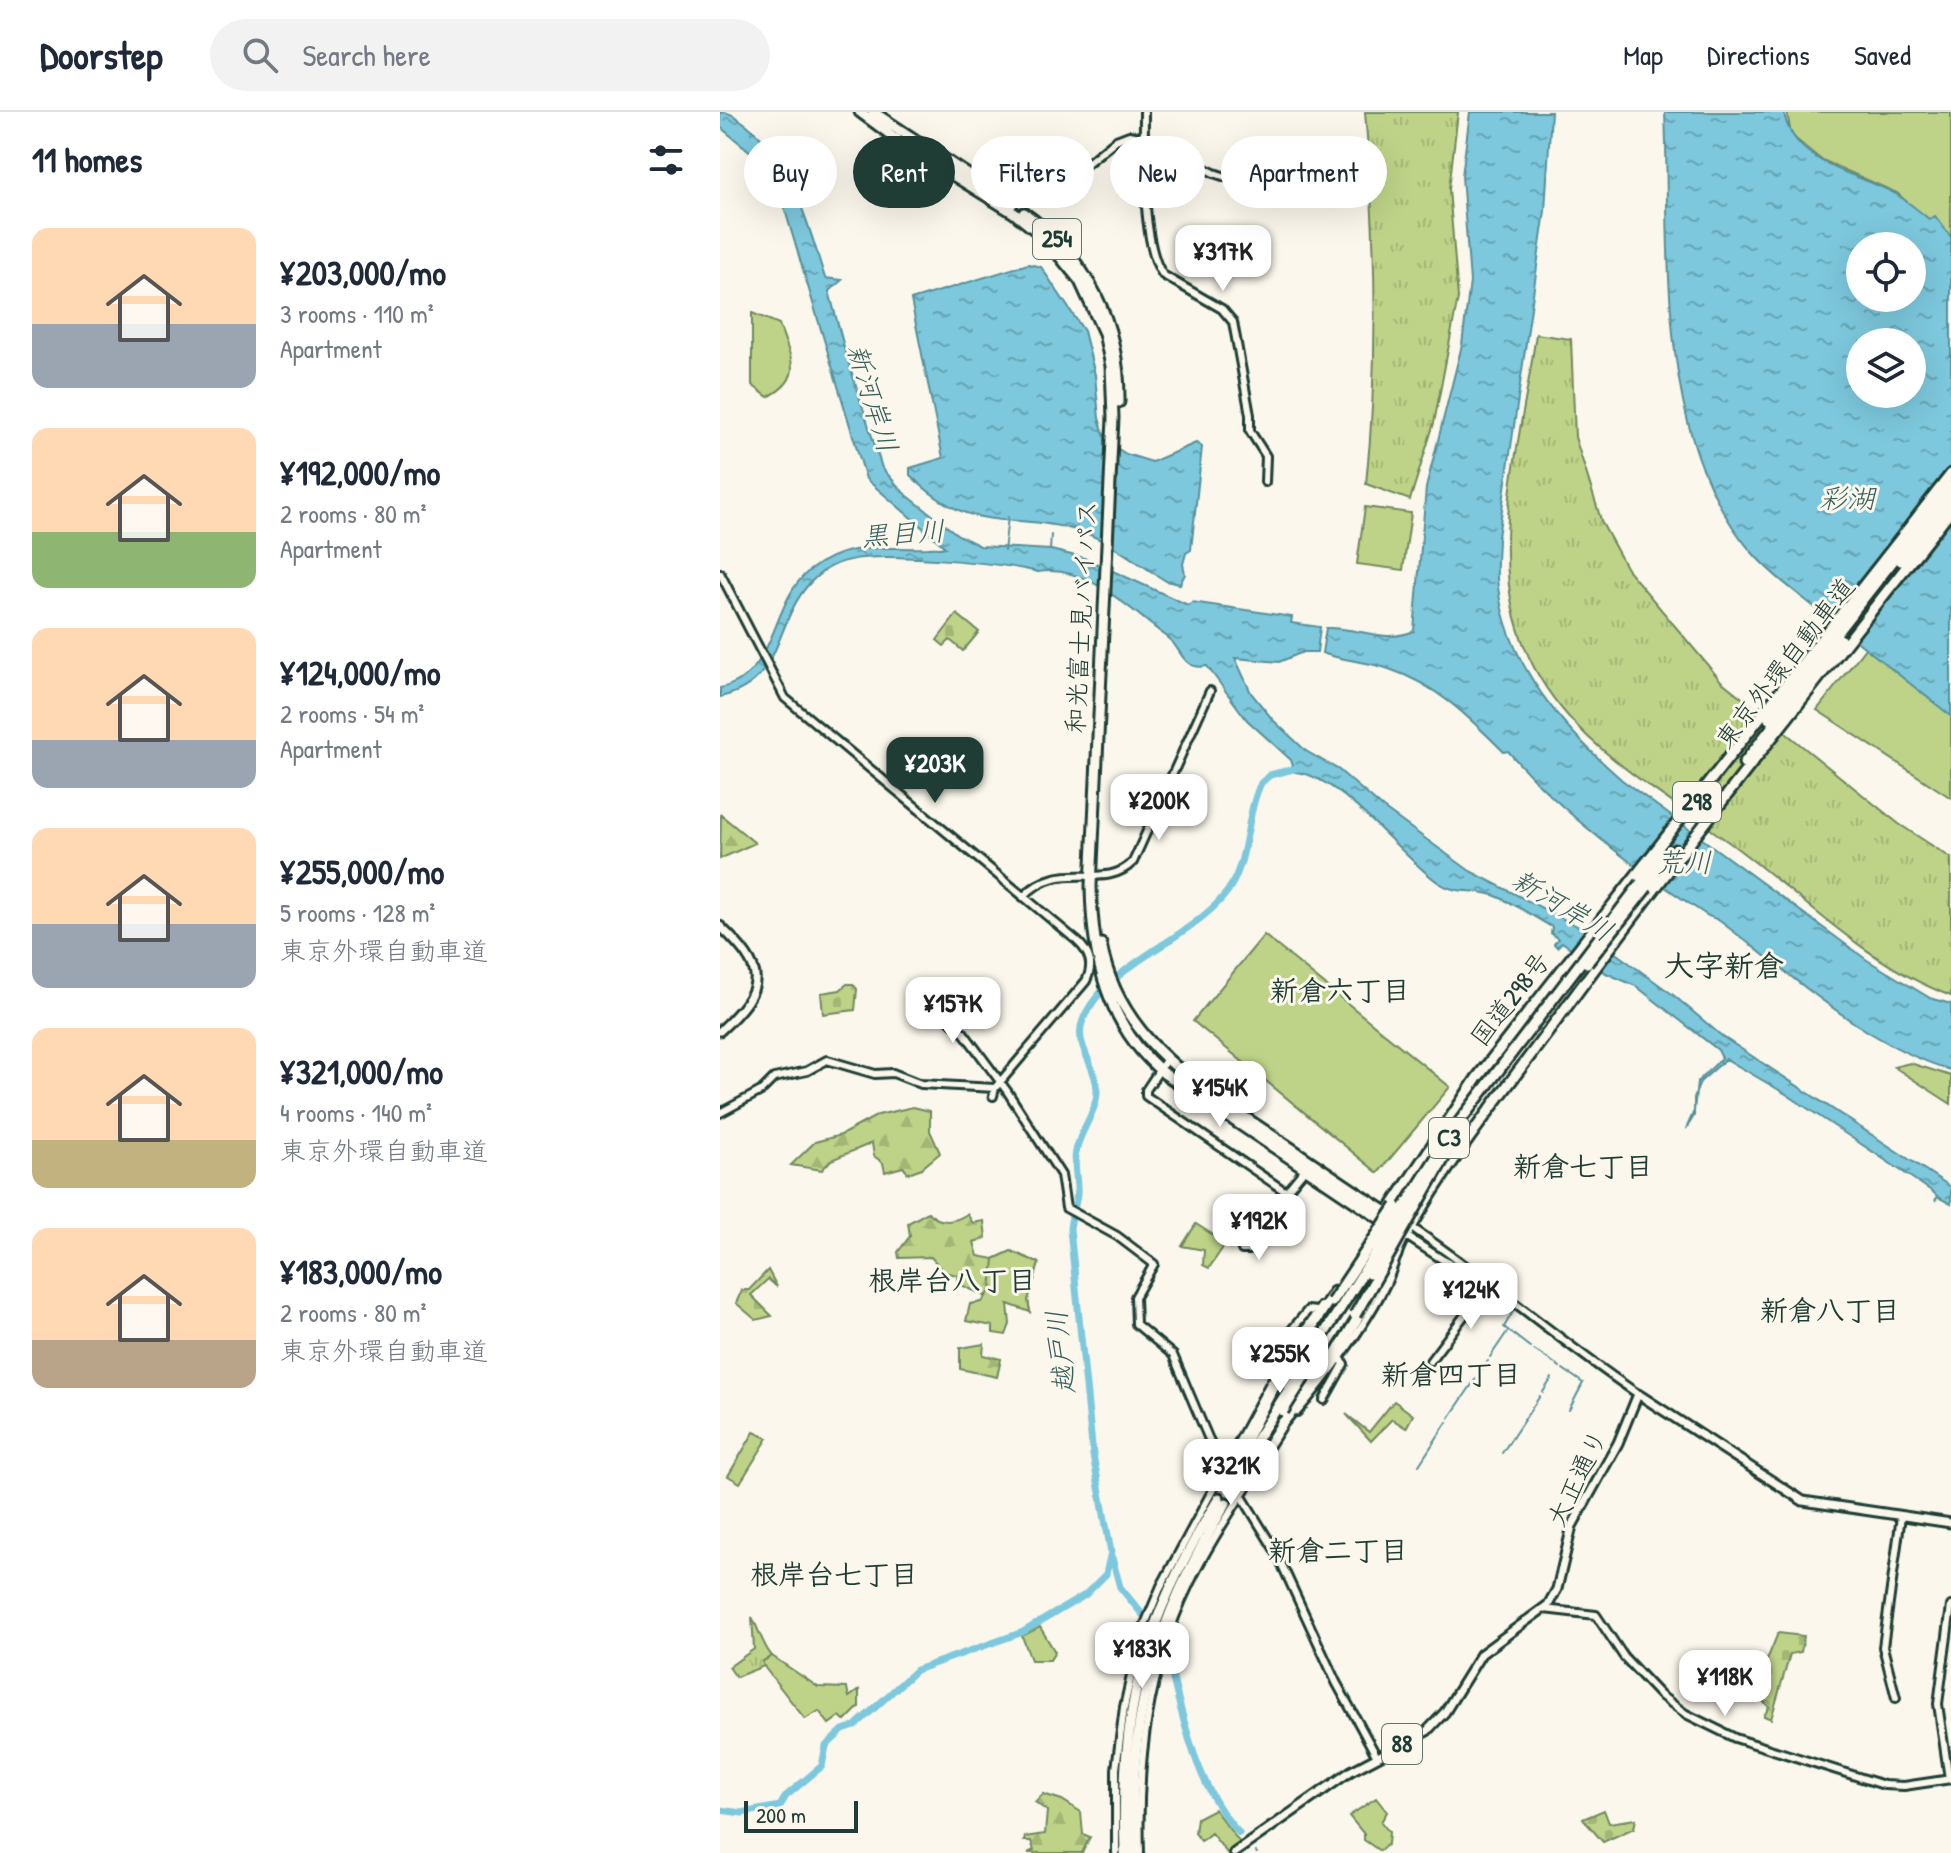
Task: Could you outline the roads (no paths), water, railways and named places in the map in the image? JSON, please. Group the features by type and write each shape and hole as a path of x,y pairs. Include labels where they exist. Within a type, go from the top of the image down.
{"highway":[{"name":"和光富士見バイパス","path":"860,112 906,146 971,184"},
{"name":"和光富士見バイパス","path":"873,112 971,180"},
{"name":"和光富士見バイパス","path":"1011,208 1060,253 1094,306 1111,366 1115,444 1093,875 1093,931 1112,996 1130,1037 1160,1070 1305,1169 1408,1231"},
{"name":"国道298号","path":"1389,1219 1402,1190 1477,1078 1576,950 1678,826 1951,474"},
{"name":"東京外環自動車道","path":"1280,1409 1457,1125 1951,487"},
{"name":"東京外環自動車道","path":"1247,1460 1452,1144 1622,913 1951,498"},
{"name":"国道298号","path":"1408,1231 1463,1144 1693,837 1951,510"},
{"path":"1402,1190 1556,984 1622,913"},
{"path":"1463,1144 1622,913"},
{"name":"和光富士見バイパス","path":"1112,996 1166,1060 1389,1219"},
{"path":"1332,1302 1396,1206 1457,1125"},
{"path":"1355,1315 1452,1144"},
{"path":"1389,1219 1437,1183"},
{"path":"1247,1460 1326,1370 1396,1255"},
{"path":"1247,1460 1244,1444 1339,1285"},
{"path":"1280,1426 1310,1383"},
{"path":"1125,1853 1124,1772 1133,1694 1157,1616 1200,1529 1222,1501 1156,1644 1142,1696 1133,1772 1133,1853"}],"main road":[{"path":"720,926 747,952 755,974 748,1003 720,1031"},
{"path":"1638,1394 1803,1501 1951,1523"},
{"name":"大正通り","path":"1234,1853 1351,1771 1432,1727 1481,1654 1544,1609 1557,1589 1572,1526 1618,1443 1638,1394"}],"street":[{"path":"1144,112 1144,136"},
{"path":"1094,158 1110,146"},
{"path":"1146,208 1158,267 1163,275 1225,311 1234,324 1250,431 1267,459 1265,482"},
{"path":"720,573 773,676 791,703 1089,955 1090,969 1086,981 998,1086 993,1096"},
{"path":"1023,897 1038,883 1050,878 1118,873 1136,859 1209,693"},
{"path":"920,993 964,1033 1059,1171 1069,1210 1117,1236 1154,1264 1136,1292 1134,1319 1140,1329 1173,1355 1194,1410 1225,1469 1276,1552 1336,1682 1377,1757"},
{"path":"720,1113 763,1090 774,1078 807,1071 827,1060 872,1073 893,1073 921,1084 998,1086"},
{"path":"1166,1060 1146,1090 1147,1097 1286,1192"},
{"path":"1242,1250 1250,1250 1286,1192 1305,1169"},
{"path":"1116,1853 1115,1780 1124,1707 1138,1642 1161,1586 1270,1383 1316,1311 1389,1219"},
{"path":"1140,1853 1143,1737 1151,1692 1187,1588 1289,1421 1340,1357 1385,1285 1408,1231"},
{"path":"1408,1231 1488,1282"},
{"path":"1408,1231 1488,1282 1566,1346 1638,1394"},
{"path":"1473,1275 1479,1283 1478,1297"},
{"path":"1430,1361 1488,1282"},
{"path":"1274,1351 1308,1310 1316,1311"},
{"path":"1324,1400 1344,1364 1340,1357"},
{"path":"1896,1698 1883,1647 1901,1516"},
{"path":"1544,1609 1596,1615 1624,1657 1660,1695 1719,1732 1884,1785 1904,1786 1950,1779 1938,1704 1951,1606"}],"water":[{"path":"720,112 731,114 759,136 744,136 744,147 720,127"},
{"name":"荒川","path":"1470,112 1551,112 1545,211 1498,537 1497,581 1504,616 1526,670 1560,718 1622,780 1867,960 1930,998 1951,1004 1951,1070 1919,1058 1859,1026 1719,921 1626,859 1576,819 1508,751 1504,752 1437,693 1389,669 1322,653 1326,628 1381,636 1414,631 1426,488 1462,345 1470,282 1462,176"},
{"name":"彩湖","path":"1665,112 1784,112 1789,129 1812,155 1894,193 1929,219 1935,216 1951,237 1951,716 1766,567 1750,550 1719,504 1697,453 1682,398 1669,282"},
{"path":"784,208 802,208 825,278 842,280 829,291 848,362 851,362 849,364 882,468 904,493 958,535 980,546 1051,550 1084,558 1188,605 1192,602 1292,617 1291,623 1320,627 1317,652 1303,652 1279,662 1235,658 1251,693 1273,720 1306,751 1339,770 1383,808 1470,871 1581,928 1672,994 1723,1037 1951,1187 1951,1204 1938,1197 1935,1201 1937,1196 1933,1192 1786,1094 1726,1059 1700,1082 1696,1093 1697,1082 1722,1058 1718,1050 1636,986 1606,973 1562,942 1557,947 1554,944 1558,939 1551,933 1552,927 1493,895 1452,889 1439,883 1332,787 1295,772 1291,760 1247,720 1207,666 1198,667 1187,662 1166,636 1091,581 1056,571 1038,572 943,560 888,557 844,561 818,576 797,600 767,666 756,679 741,690 720,697 720,688 739,681 753,669 764,653 787,600 810,570 838,554 852,550 945,547 866,479"},
{"path":"1028,264 1041,267 1084,331 1106,441 1126,454 1152,462 1196,443 1202,447 1191,550 1186,553 1183,564 1185,574 1180,584 1166,581 1111,546 1076,530 972,515 933,495 910,475 910,468 943,458 911,300"}],"waterway":[{"path":"1004,551 1008,517"},
{"path":"1050,550 1051,535"},
{"name":"越戸川","path":"720,1810 742,1813 780,1806 786,1796 822,1766 826,1746 843,1730 855,1726 916,1670 1023,1632 1085,1595 1106,1574 1111,1552 1093,1455 1070,1229 1077,1194 1076,1151 1097,1097 1096,1080 1081,1037 1083,1020 1109,984 1189,927 1223,897 1238,871 1261,783 1270,775 1301,767"},
{"path":"1504,1300 1515,1308 1504,1327 1531,1348"},
{"path":"1490,1357 1507,1332"},
{"path":"1534,1350 1560,1367"},
{"path":"1449,1418 1488,1361"},
{"path":"1563,1369 1583,1383 1569,1410"},
{"path":"1543,1392 1552,1378"},
{"path":"1502,1453 1540,1396"},
{"path":"1419,1465 1447,1422"},
{"path":"1112,1558 1120,1587 1142,1614"},
{"path":"1168,1659 1193,1751 1212,1795 1239,1833"}],"tunnel":[{"path":"1217,1496 1238,1455"},
{"path":"1226,1503 1250,1462"}],"district":[{"name":"大字新倉","path":"1724,966"},
{"name":"新倉六丁目","path":"1340,990"},
{"name":"新倉七丁目","path":"1583,1166"},
{"name":"根岸台八丁目","path":"952,1280"},
{"name":"新倉八丁目","path":"1830,1310"},
{"name":"新倉四丁目","path":"1451,1374"},
{"name":"新倉二丁目","path":"1338,1550"},
{"name":"根岸台七丁目","path":"834,1574"}],"water label":[{"name":"新河岸川","path":"873,398"},
{"name":"黒目川","path":"903,533"},
{"name":"新河岸川","path":"1563,905"}]}
